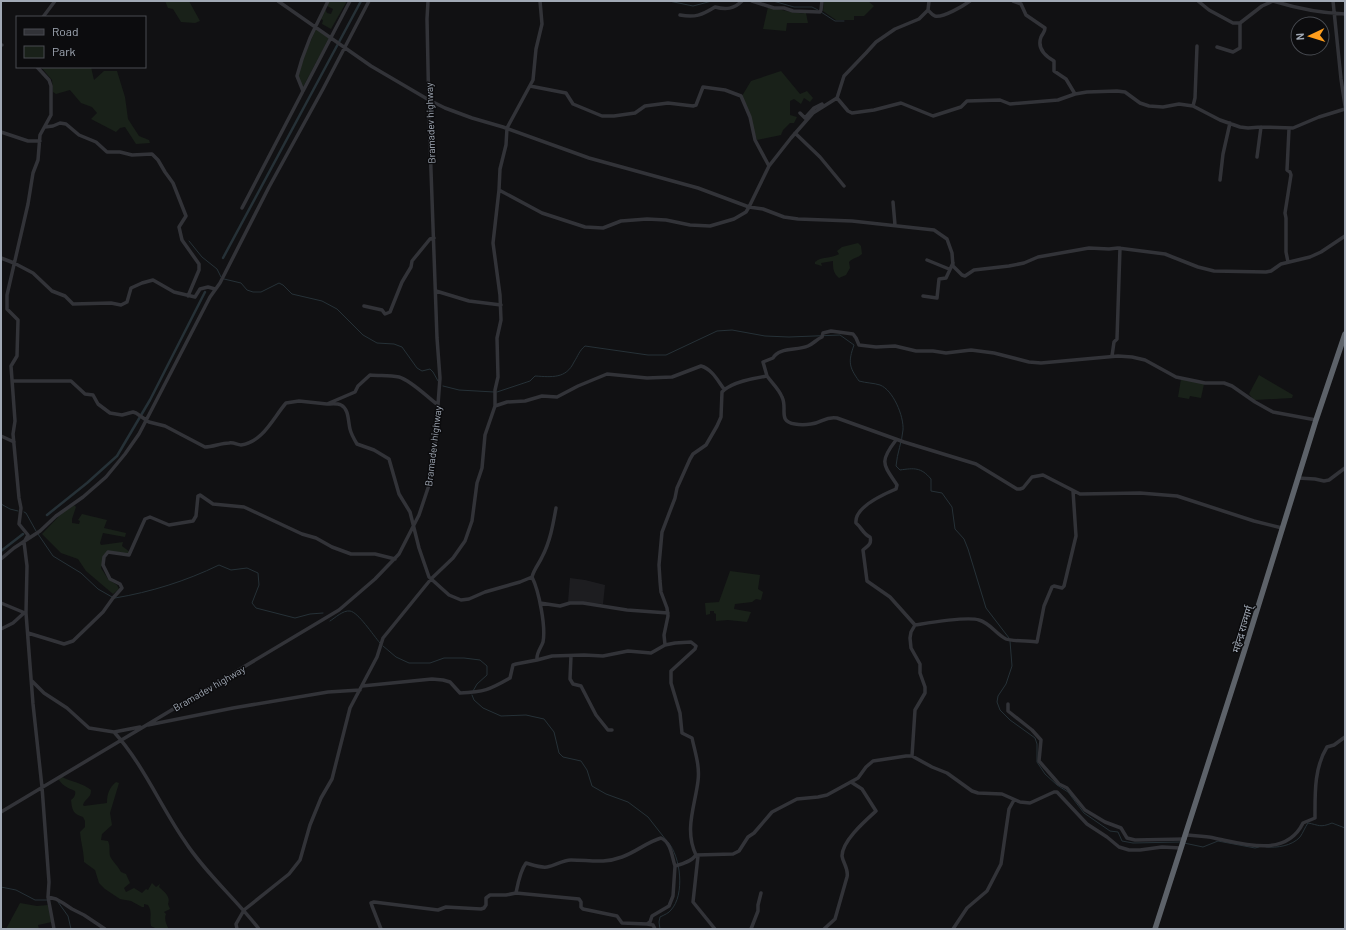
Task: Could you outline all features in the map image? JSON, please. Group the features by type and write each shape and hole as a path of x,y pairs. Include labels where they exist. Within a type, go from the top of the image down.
{"highway":[{"name":"महेन्द्र राज्मार्ग्","path":"1155,929 1184,842 1316,420 1345,334"}],"street":[{"path":"44,16 55,1"},
{"path":"278,1 385,74 429,100 472,118 507,128 589,158 698,188 749,207 784,217 798,219 852,220 934,230 947,239 952,253 953,266 965,276 974,270 1009,266 1024,263 1038,257 1089,248 1120,248 1165,254 1198,267 1214,271 1266,272 1271,271 1281,264 1310,257 1321,252 1345,236"},
{"path":"302,91 297,76 310,38 328,1"},
{"path":"242,208 302,91 332,39 350,1"},
{"path":"1,559 14,548 35,535 56,516 83,497 106,477 139,434 144,419 215,289 343,46 369,1"},
{"name":"Bramadev highway","path":"1,812 295,638 339,610 375,579 395,559 413,528 426,498 431,479 440,378 437,338 429,100 428,1"},
{"path":"236,929 236,924 244,910 289,874 300,860 310,824 320,798 332,779 350,708 378,657 383,638 431,579 453,558 465,541 472,521 477,483 482,468 485,435 495,406 495,390 498,377 497,338 501,320 493,244 500,169 506,144 507,128 533,80 536,49 542,24 540,1"},
{"path":"680,15 687,16 703,14 715,7 725,10 736,7 742,1"},
{"path":"752,1 774,8 784,8 799,12 820,11 822,1"},
{"path":"800,113 805,118 814,108 837,98 844,76 876,42 895,29 919,19 928,10 929,1"},
{"path":"928,10 932,14 939,16 970,1"},
{"path":"1013,1 1021,4 1026,15 1045,28 1045,31 1040,39 1040,48 1046,57 1054,61 1054,71 1066,79 1075,94"},
{"path":"1198,1 1209,10 1232,23 1240,23 1262,6 1273,1 1345,14"},
{"path":"837,98 848,111 852,113 874,110 901,103 933,116 961,107 967,101 1000,100 1010,104 1058,100 1075,94 1096,91 1117,91 1125,92 1140,103 1149,106 1163,107 1179,104 1193,106 1240,127 1288,129 1345,108 1333,1"},
{"path":"1217,47 1233,52 1240,48 1240,23"},
{"path":"1193,106 1195,98 1197,46"},
{"path":"38,68 49,80 51,114 40,135 38,160 33,173 28,204 7,295 7,309 18,320 17,356 11,366 13,381 14,442 21,508 19,524 28,535 24,542 27,566 25,613 42,787 49,882 48,897 54,929"},
{"path":"530,86 566,93 573,104 602,116 635,113 645,106 668,103 693,106 696,105 703,87 725,90 741,96 750,117 755,140 769,166"},
{"path":"499,190 542,213 585,227 603,228 621,221 647,219 666,220 690,225 710,226 734,219 746,212 769,166 813,113 829,102"},
{"path":"45,127 60,123 66,124 79,135 96,142 107,152 120,152 132,155 152,154 158,160 173,184 186,216 179,227 182,240 199,264 199,270 188,296"},
{"path":"1220,180 1223,154 1230,123"},
{"path":"1257,157 1260,127"},
{"path":"1288,129 1287,170 1291,175 1285,213 1286,252 1288,262"},
{"path":"1,132 28,141 40,141"},
{"path":"795,133 823,160 844,186"},
{"path":"894,202 895,225"},
{"path":"364,306 382,310 385,314 390,312 412,261 430,239 434,238"},
{"path":"1112,356 1114,342 1117,339 1120,248"},
{"path":"1,258 33,273 52,291 65,296 73,304 111,303 121,305 127,302 131,288 153,280 174,292 195,298 200,289 208,287 215,289"},
{"path":"927,260 949,268"},
{"path":"923,296 937,298 939,279 946,278 949,268 953,263"},
{"path":"436,291 469,301 500,305"},
{"path":"1282,528 1254,521 1178,496 1140,493 1080,494 1043,475 1032,477 1023,488 1017,489 976,464 896,440 837,418 830,416 809,425 788,422 784,418 782,396 767,376 762,362 773,358 775,354 782,351 810,345 822,335 831,331 853,334 859,345 863,346 895,346 916,351 946,353 971,350 994,353 1029,362 1041,363 1126,356 1145,360 1176,377 1205,383 1224,383 1232,386 1264,408 1296,417 1316,420"},
{"path":"495,406 507,402 525,401 542,396 557,398 578,386 607,374 647,378 672,377 702,366 715,377 724,389"},
{"path":"327,404 355,392 358,386 370,375 400,377 416,386 421,392 438,405"},
{"path":"724,389 742,382 767,376"},
{"path":"13,381 71,381 85,394 93,395 98,404 110,413 122,415 133,412 136,413 149,422 165,426 205,447 227,443 243,445 256,439 263,434 286,403 298,401 339,404 349,417 350,429 357,444 374,450 389,459 399,494 410,512 422,560 431,579 450,595 461,600 469,599 485,592 532,577 549,541 556,508"},
{"path":"665,645 664,635 668,622 668,613 661,592 660,581 662,532 675,498 677,488 690,459 693,454 706,445 721,417 722,395 724,389"},
{"path":"1,436 14,442"},
{"path":"896,440 884,459 885,467 897,485 896,489 876,498 859,512 855,519 856,523 860,526 864,534 870,537 871,541 870,545 863,550 867,581 890,597 914,625"},
{"path":"1298,478 1324,481 1328,480 1345,468"},
{"path":"914,625 977,619 991,626 1008,640 1013,639 1037,642 1044,606 1052,587 1062,588 1064,586 1076,536 1073,491"},
{"path":"28,633 64,644 73,641 104,612 122,588 120,584 110,579 103,565 104,557 108,552 130,555 145,519 150,517 169,525 193,521 196,516 198,496 200,494 213,504 244,507 253,510 302,534 316,538 332,547 351,554 375,554 395,559"},
{"path":"532,577 540,603 543,635 536,660"},
{"path":"540,603 560,606 570,602 583,603 627,610 668,613"},
{"path":"1,603 25,613"},
{"path":"1,629 13,623 25,613"},
{"path":"912,756 916,710 925,693 925,687 921,678 920,664 911,648 910,638 914,625"},
{"path":"32,680 44,693 67,708 89,728 114,732 233,708 328,692 432,679 450,682 460,693 478,692 491,689 510,678 513,665 516,664 552,656 604,656 628,651 652,653 665,645 691,642 696,646 693,652 671,671 670,678 680,713 681,730 684,734 691,736 692,738 699,770 691,817 691,842 697,855 693,902 715,929"},
{"path":"571,656 570,678 574,684 581,686 596,715 608,730 612,730"},
{"path":"1008,704 1008,711 1032,730 1041,740 1039,761 1059,784 1067,788 1085,810 1105,822 1121,828 1127,838 1135,840 1184,842"},
{"path":"114,732 138,764 184,841 205,869 244,910 259,929"},
{"path":"677,866 697,855 734,854 739,851 748,837 754,833 772,812 796,799 822,796 851,782 858,778 866,767 873,761 906,756 912,756 936,769 947,773 972,791 978,793 1002,794 1020,802 1030,803 1051,793 1057,792 1087,824 1119,847 1129,850 1162,847 1212,838 1245,845 1277,845 1291,839 1303,823 1315,818 1314,791 1322,756 1327,747 1345,737"},
{"path":"824,929 835,919 848,873 842,858 842,850 850,837 876,811 862,789 851,782"},
{"path":"953,929 967,908 987,891 996,875 1002,858 1009,809 1014,800"},
{"path":"516,893 523,867 526,863 541,867 548,867 570,860 600,862 613,860 661,838 669,846 677,866 673,896 669,906 652,916 650,922 647,924"},
{"path":"381,929 371,903 374,902 438,910 446,907 481,909 486,905 486,898 490,895 506,895 516,893 579,900 581,902 582,909 617,916 622,923 653,925 655,929"},
{"path":"751,929 758,911 761,893"},
{"path":"48,897 63,902 105,929"}],"shaded area":[{"path":"570,578 605,585 603,604 568,602"}],"green space":[{"path":"165,1 189,1 200,21 195,23 181,22 173,9 168,8"},
{"path":"329,1 347,1 331,29 322,24 323,20 320,19 325,9 327,13 331,14 333,9 327,6"},
{"path":"824,1 868,1 874,6 864,16 854,16 854,20 836,20 823,11"},
{"path":"768,7 806,13 808,23 787,23 786,31 763,29"},
{"path":"316,29 329,38 302,89 298,76 301,63"},
{"path":"42,68 91,68 94,80 104,71 117,71 125,97 128,119 139,136 149,140 150,143 136,144 125,127 120,128 116,132 91,119 97,113 92,107 81,103 70,90 56,94 53,92 52,80"},
{"path":"781,71 800,94 807,91 813,98 810,102 804,98 801,104 794,99 790,101 790,115 797,117 794,123 790,123 783,130 781,135 757,140 742,96 751,81"},
{"path":"858,243 861,246 862,254 849,262 850,268 846,275 839,278 837,276 834,270 833,261 821,263 822,266 815,264 817,260 833,257 839,254 837,251 842,247"},
{"path":"1259,375 1293,395 1292,398 1254,400 1249,394"},
{"path":"1181,379 1204,384 1201,398 1190,396 1189,399 1178,397"},
{"path":"74,505 76,507 72,523 79,524 80,521 78,520 82,514 107,520 104,528 126,533 125,537 103,533 100,543 101,545 123,542 122,546 130,552 129,554 108,551 104,556 101,568 108,579 117,585 119,589 113,594 86,571 78,559 61,553 42,534 60,515"},
{"path":"730,571 760,575 758,589 763,592 761,600 756,599 752,602 735,604 734,609 751,612 747,622 728,620 716,621 716,614 714,611 710,611 710,614 706,615 705,603 719,602"},
{"path":"62,777 91,790 90,795 83,805 84,806 107,803 110,789 116,782 119,783 110,813 112,825 102,834 101,840 108,841 111,858 121,872 126,874 130,883 124,888 126,892 134,888 142,893 146,889 148,890 152,883 156,887 160,884 159,887 169,899 168,904 170,909 164,912 166,914 166,922 169,929 157,929 151,926 150,910 148,905 144,904 144,907 142,907 131,901 120,899 105,889 99,883 95,870 84,862 80,832 85,827 85,821 83,817 74,811 71,800 75,794 75,791 61,783 58,778"},
{"path":"20,903 37,906 48,905 52,922 38,925 39,929 6,929"}],"waterway":[{"path":"223,258 361,1"},
{"path":"669,1 693,6 712,1"},
{"path":"773,1 794,7 812,7 818,10"},
{"path":"821,12 835,21 844,21"},
{"path":"189,241 202,257 217,269 221,277"},
{"path":"224,279 241,283 247,290 253,292 261,292 279,283 292,294 322,301 337,309 363,335 377,343 394,344 402,347 417,368 422,371 430,369 438,381"},
{"path":"47,515 87,483 117,456 150,400 205,292"},
{"path":"497,392 530,381 535,376 558,376 567,372 585,346 648,355 666,355 717,331 732,330 765,336 789,337 840,335 854,345 850,364 859,381 880,385 885,388 897,404 902,418 903,430 896,466 900,470 917,469 924,472 931,479 931,491 942,493 952,507 955,529 964,539 968,549 986,608 1009,638"},
{"path":"443,386 459,390 494,392"},
{"path":"1,460 1,474"},
{"path":"1,504 18,511"},
{"path":"24,512 36,531"},
{"path":"1,551 23,534"},
{"path":"38,534 53,556 81,573 98,589 112,597"},
{"path":"115,598 142,593 168,585 219,565 231,570 247,568 258,573 259,585 252,603 256,608 295,618 310,614 323,613"},
{"path":"330,621 339,614 347,611 353,612 361,619 380,643"},
{"path":"1010,641 1012,666 1006,684 998,696 997,702 1000,710 1010,720 1035,738 1037,744 1037,762 1045,774 1057,785 1068,792 1084,813 1110,831 1118,832 1122,841 1133,843 1181,842"},
{"path":"383,646 396,657 409,663 430,663 444,658 480,660 487,666 487,675 477,684 473,691"},
{"path":"472,695 474,700 483,708 501,716 526,715 544,719 554,732 559,753 563,757 581,761 587,770 592,786 606,794 628,802 648,817 666,840"},
{"path":"1266,847 1279,847 1297,840 1308,823 1322,826 1332,823 1345,828"},
{"path":"1184,843 1203,847 1218,841 1255,848 1259,847"},
{"path":"660,929 660,917 671,910 675,903 680,886 680,876 676,857 668,842"},
{"path":"1,887 16,890 35,900 47,900"},
{"path":"58,902 68,916 71,929"}]}
